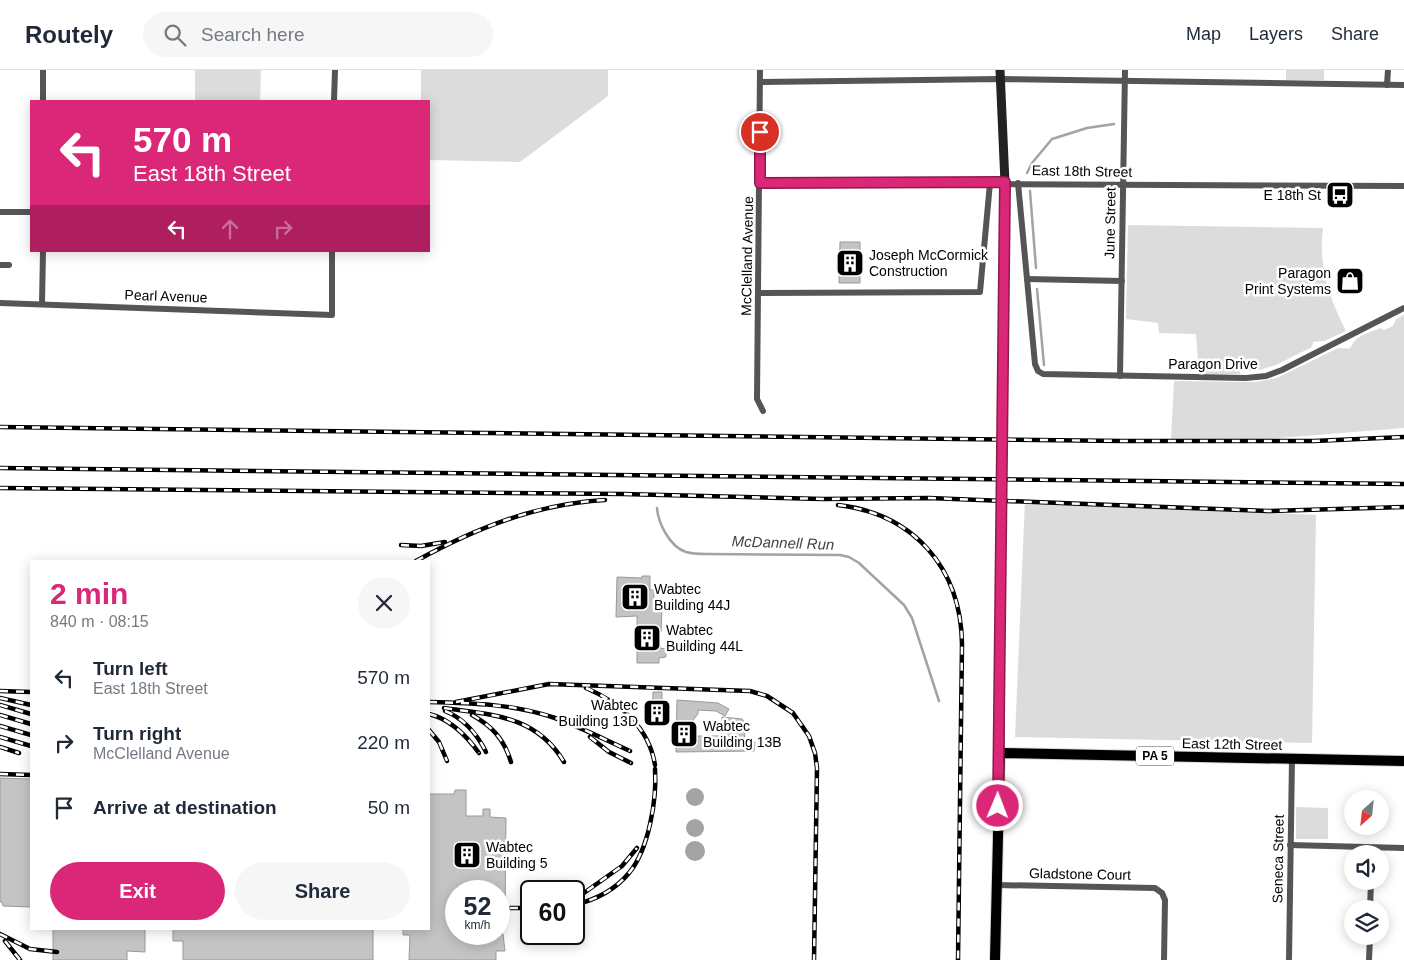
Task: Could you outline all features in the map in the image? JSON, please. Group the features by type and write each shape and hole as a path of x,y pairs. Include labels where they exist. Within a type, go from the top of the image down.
{"main road":[{"name":"East 12th Street","path":"1000,753 1404,761"},
{"path":"995,960 1000,753"}],"street":[{"path":"43,70 43,100"},
{"path":"334,70 334,100"},
{"name":"McClelland Avenue","path":"760,70 757,399 763,411"},
{"name":"June Street","path":"1120,376 1125,70"},
{"path":"1387,85 1388,70"},
{"path":"1000,74 1005,182 1000,753"},
{"path":"760,82 1000,74 1125,81 1404,85"},
{"path":"758,293 980,292 990,182"},
{"name":"East 18th Street","path":"760,183 1005,182 1404,186"},
{"path":"1018,183 1027,279 1122,281"},
{"path":"0,212 30,212"},
{"path":"42,304 43,252"},
{"name":"Pearl Avenue","path":"0,303 332,315 332,252"},
{"path":"0,265 9,265"},
{"name":"Paragon Drive","path":"1027,279 1035,364 1038,371 1045,374 1246,378 1266,376 1282,370 1404,308"},
{"name":"Seneca Street","path":"1288,960 1292,758"},
{"path":"1290,845 1344,848"},
{"path":"1389,849 1404,848"},
{"name":"Gladstone Court","path":"997,885 1155,888 1161,892 1165,900 1164,960"},
{"path":"1369,960 1370,945"}],"shaded area":[{"path":"195,70 261,70 260,100 195,100"},
{"path":"421,70 608,70 608,96 520,162 430,160 430,100 421,100"},
{"path":"1286,70 1324,70 1324,80 1286,80"},
{"path":"1128,225 1323,228 1322,255 1326,281 1346,331 1324,341 1313,342 1312,347 1276,365 1256,371 1241,371 1240,374 1199,374 1196,334 1159,333 1158,323 1126,319"},
{"path":"1404,315 1404,428 1243,441 1171,440 1174,381 1256,382 1277,378 1338,348 1348,349 1359,337 1380,328 1384,330 1393,326 1396,319"},
{"path":"1025,500 1316,515 1312,743 1015,737"},
{"path":"691,788 699,788 704,793 702,804 691,806 686,801 686,793"},
{"path":"1296,807 1328,808 1328,839 1296,839"},
{"path":"691,819 699,819 704,824 702,835 691,837 686,832 686,824"},
{"path":"695,841 702,844 705,851 702,858 695,861 688,858 685,851 688,844"}],"building":[{"name":"Joseph McCormick Construction","path":"840,242 860,242 860,283 839,283"},
{"path":"642,576 650,576 650,590 654,590 654,608 662,608 661,632 657,632 657,643 660,644 660,648 666,649 666,657 659,658 659,663 637,663 637,616 616,617 617,577 642,578"},
{"name":"Wabtec Building 13D","path":"653,692 662,692 662,722 652,722"},
{"name":"Wabtec Building 13B","path":"677,700 718,703 729,709 725,716 716,711 698,710 698,714 693,720 692,736 722,736 722,717 742,719 746,724 744,741 755,742 754,751 676,752"},
{"path":"0,778 30,779 30,907 3,906 2,902 0,902"},
{"name":"Wabtec Building 5","path":"455,790 466,790 466,816 483,816 483,809 490,809 490,817 506,818 505,880 445,880 445,945 504,945 505,951 496,951 496,960 409,960 410,935 403,935 403,930 430,930 430,794 454,794"},
{"path":"53,930 145,930 145,952 127,951 127,960 53,960"},
{"path":"173,930 373,930 373,960 183,960 183,941 173,941"}],"waterway":[{"path":"1027,173 1032,163 1052,139 1087,128 1114,124"},
{"path":"1030,191 1036,268"},
{"path":"1037,289 1044,365"},
{"name":"McDannell Run","path":"657,508 666,534 675,545 686,552 694,554 840,555 849,557 859,563 904,605 912,618 939,701"}],"railway":[{"path":"0,427 1122,441 1314,441 1404,437"},
{"path":"0,468 1404,484"},
{"path":"0,488 623,494 823,499 929,498 1268,511 1404,507"},
{"path":"418,560 484,528 531,512 580,502 605,500"},
{"path":"838,505 865,510 889,520 910,533 928,549 942,569 953,591 960,617 962,644 958,960"},
{"path":"401,545 421,546 445,542"},
{"path":"456,702 549,684 750,691 767,696 793,713 809,736 815,753 817,768 814,960"},
{"path":"586,688 621,708 631,718 646,739 652,751 655,765"},
{"path":"0,691 30,692"},
{"path":"0,698 30,705"},
{"path":"430,702 493,705 540,713 574,725 630,751"},
{"path":"0,705 30,714"},
{"path":"444,708 496,716 526,726 553,746 564,762"},
{"path":"445,711 459,718 470,728 486,752"},
{"path":"430,714 451,724 469,740 479,753"},
{"path":"0,715 30,724"},
{"path":"472,715 486,724 501,740 511,762"},
{"path":"0,726 30,735"},
{"path":"430,731 439,742 447,761"},
{"path":"0,737 30,746"},
{"path":"590,737 609,752 631,763"},
{"path":"0,747 19,753"},
{"path":"585,901 611,889 629,873 636,863 647,837 653,809 655,769"},
{"path":"0,774 30,775"},
{"path":"585,892 622,866 637,848"},
{"path":"510,908 520,908"},
{"path":"0,934 30,949 57,952"},
{"path":"5,941 20,960"}],"place":[{"name":"E 18th St","path":"1340,195"},
{"name":"Joseph McCormick Construction","path":"850,263"},
{"name":"Paragon Print Systems","path":"1350,281"},
{"name":"Wabtec Building 44J","path":"635,597"},
{"name":"Wabtec Building 44L","path":"647,638"},
{"name":"Wabtec Building 13D","path":"657,713"},
{"name":"Wabtec Building 13B","path":"684,734"},
{"name":"Wabtec Building 5","path":"467,855"}],"route":[{"path":"760,132 760,183 1005,182 998,806"}]}
